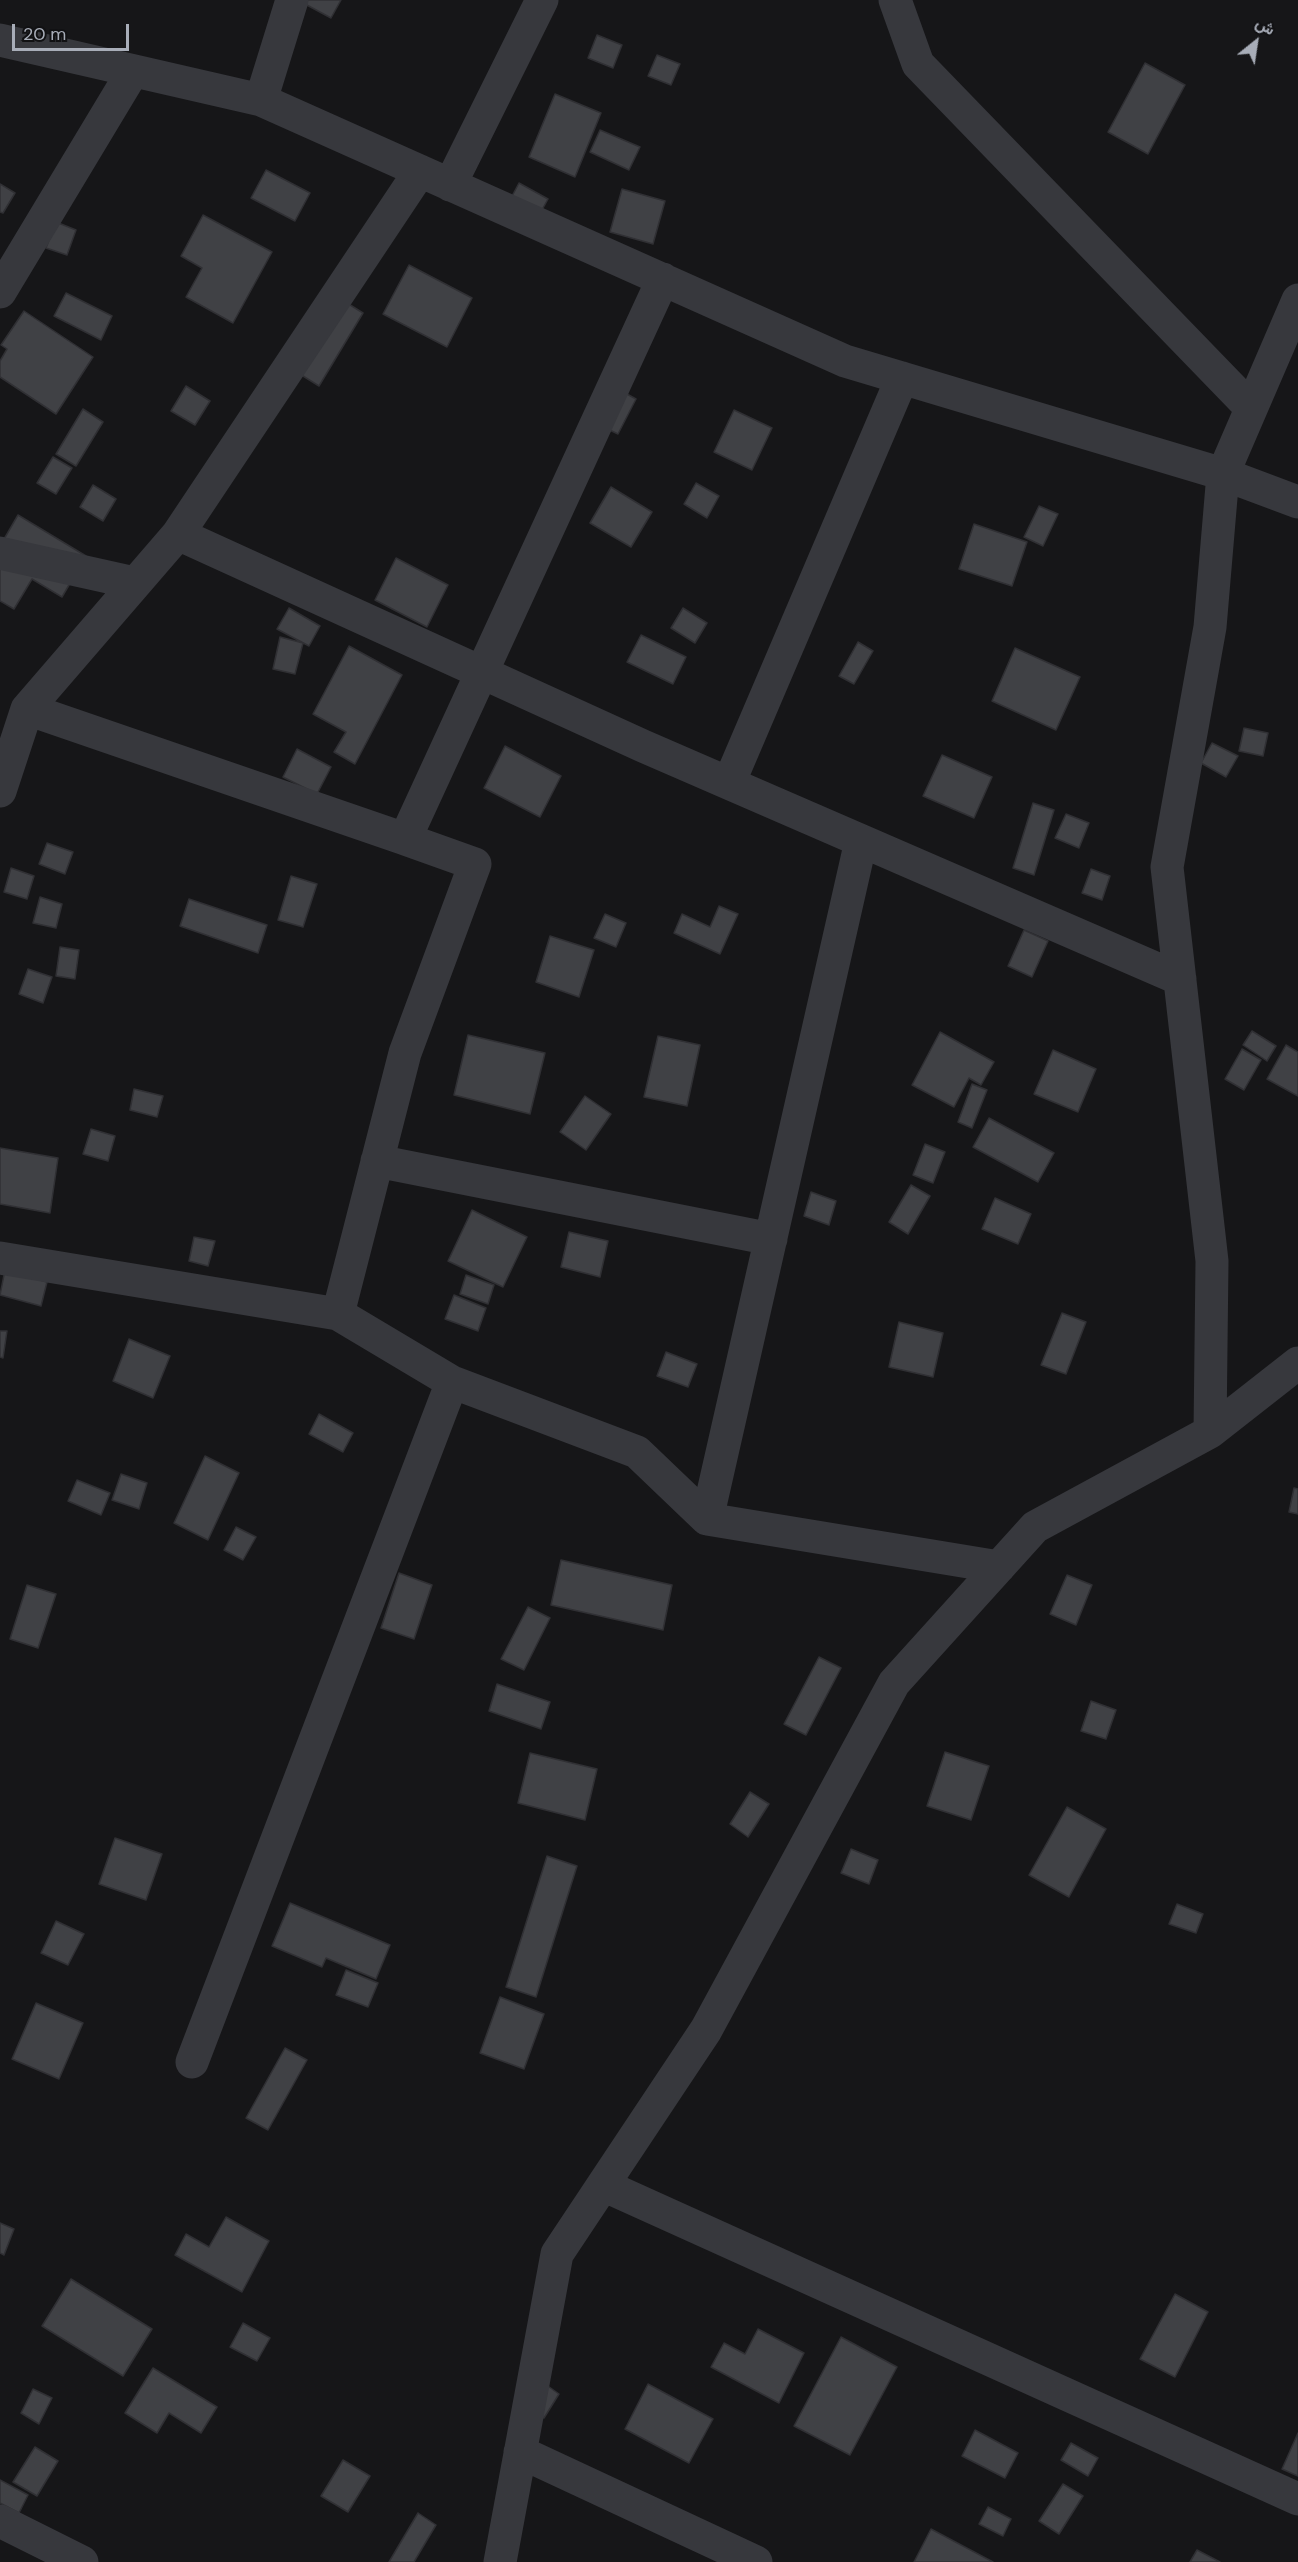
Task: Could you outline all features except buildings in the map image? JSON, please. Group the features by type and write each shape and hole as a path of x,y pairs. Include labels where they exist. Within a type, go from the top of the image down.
{"street":[{"path":"261,100 292,0"},
{"path":"450,185 542,0"},
{"path":"895,0 918,64 1251,408"},
{"path":"0,40 261,100 846,361 1223,474 1298,502"},
{"path":"0,292 134,71"},
{"path":"0,791 27,709 178,534 420,171"},
{"path":"405,839 663,279"},
{"path":"1210,1432 1212,1261 1167,867 1210,627 1223,474 1298,300"},
{"path":"729,783 902,378"},
{"path":"178,534 729,783 1180,979"},
{"path":"0,553 135,584"},
{"path":"27,709 475,864 405,1053 338,1314"},
{"path":"707,1519 861,841"},
{"path":"377,1161 771,1239"},
{"path":"0,1258 338,1314 452,1382 637,1452 707,1519 999,1567"},
{"path":"500,2562 557,2254 706,2030 894,1683 1035,1527 1210,1432 1296,1368"},
{"path":"192,2062 452,1382"},
{"path":"603,2185 1298,2499"},
{"path":"520,2452 756,2562"},
{"path":"0,2521 82,2562"}]}
